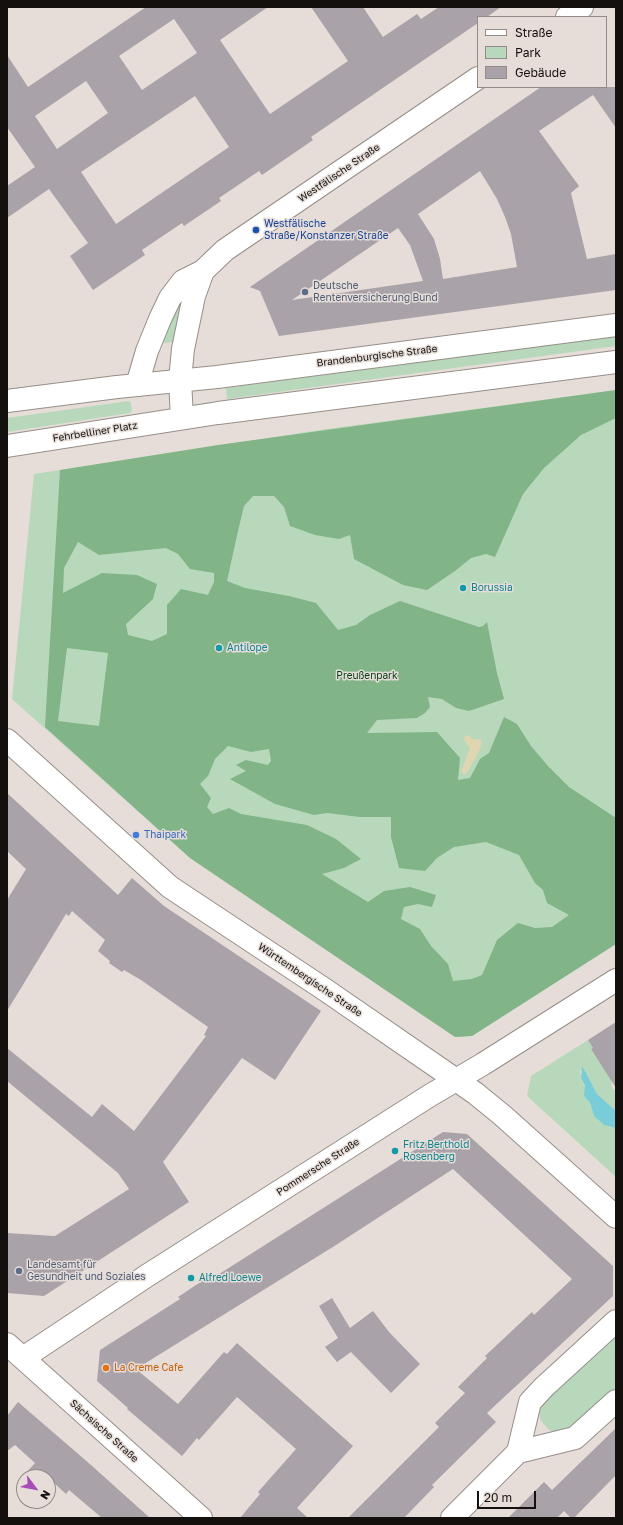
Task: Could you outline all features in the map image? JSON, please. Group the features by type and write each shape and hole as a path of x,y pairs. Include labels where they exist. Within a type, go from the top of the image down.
{"street":[{"path":"568,16 582,7"},
{"name":"Westfälische Straße","path":"137,384 149,345 170,298 183,281 203,271 225,250 477,79"},
{"name":"Westfälische Straße","path":"182,418 180,380 189,318 194,296 203,271"},
{"name":"Brandenburgische Straße","path":"137,384 180,380 616,325"},
{"path":"182,418 616,362"},
{"path":"7,401 137,384"},
{"name":"Fehrbelliner Platz","path":"7,446 182,418"},
{"name":"Württembergische Straße","path":"7,740 170,887 324,989 456,1080 502,1115 616,1217"},
{"name":"Pommersche Straße","path":"15,1351 155,1271 616,980"},
{"path":"518,1452 530,1402 544,1387 616,1321"},
{"name":"Sächsische Straße","path":"15,1351 201,1518"},
{"path":"452,1518 518,1452 575,1438 616,1402"}],"green space":[{"path":"180,301 183,301 175,342 162,343"},
{"path":"616,336 616,346 227,399 226,388"},
{"name":"Preußenpark","path":"616,390 616,944 472,1036 455,1037 190,858 12,699 34,474 320,430"},
{"name":"Preußenpark","path":"616,390 616,418 581,435 544,468 523,494 495,557 486,554 471,558 427,590 403,585 354,559 350,535 339,539 315,535 290,526 284,507 274,496 253,496 244,506 238,531 227,581 245,588 289,596 316,603 338,630 356,625 370,615 400,601 479,627 483,626 487,622 497,673 504,699 469,711 456,708 442,699 428,697 430,707 425,713 417,718 377,720 367,733 437,732 460,758 458,780 470,778 480,759 489,753 504,717 517,724 531,746 569,787 616,818 616,944 472,1036 455,1037 190,858 45,727 60,470 218,445","holes":["78,542 99,555 166,548 178,554 190,569 214,573 214,582 208,595 181,589 167,605 167,634 152,641 128,635 126,624 153,599 157,584 137,575 102,573 63,593 64,568","67,648 108,653 99,726 58,721","228,746 251,752 269,749 271,761 268,765 246,760 236,765 246,771 230,779 275,804 314,815 327,813 360,817 391,817 391,837 399,868 425,871 437,858 454,847 486,842 519,855 535,883 543,890 547,903 569,915 552,927 535,928 518,923 497,940 482,975 472,979 453,981 448,964 431,946 420,929 401,919 404,907 418,904 432,907 436,895 410,887 384,891 368,902 322,874 344,868 361,859 336,839 307,825 241,814 229,808 213,814 207,807 211,798 200,784 208,776 215,759"]},
{"path":"129,401 131,403 132,410 130,413 7,432 7,418"},
{"path":"588,1040 593,1048 591,1049 611,1079 612,1088 616,1091 616,1111 597,1094 584,1069 580,1071 586,1090 584,1096 590,1103 594,1116 604,1125 616,1128 616,1177 527,1096 531,1076"},
{"path":"616,1332 616,1388 573,1427 557,1432 549,1430 541,1421 539,1413 544,1398"}],"sand":[{"path":"468,735 473,739 482,740 480,749 468,771 464,775 461,771 470,749 464,739 465,736"}],"water":[{"path":"582,1067 597,1094 616,1111 616,1128 604,1125 594,1116 590,1103 584,1096 585,1086 581,1078"}],"building":[{"path":"146,7 268,7 220,40 270,114 348,61 311,7 363,7 383,37 417,14 421,19 439,7 501,7 488,16 477,16 477,24 311,137 313,140 262,175 259,171 219,198 221,201 184,226 182,223 142,250 145,255 93,290 70,256 88,243 49,189 7,218 7,186 35,167 7,127 7,55 28,87","holes":["174,19 197,53 142,90 119,56","86,81 108,113 57,149 35,116","195,96 229,147 116,224 81,172"]},
{"path":"616,87 616,128 593,95 539,131 579,186 571,193 587,259 616,254 616,290 279,336 260,291 250,287 540,88","holes":["480,171 497,199 511,234 517,267 443,279 440,259 434,239 418,214","398,228 410,245 423,281 292,300"]},
{"path":"7,793 118,895 132,878 164,906 321,1011 275,1080 242,1058 163,1162 189,1202 44,1296 7,1293 7,1233 55,1236 129,1189 118,1173 7,1081 7,1048 92,1117 102,1104 134,1131 206,1036 204,1035 208,1027 141,980 124,970 122,972 109,963 110,961 98,951 105,940 72,911 69,916 66,914 7,1011 7,900 26,869 7,851"},
{"path":"616,1022 616,1088 591,1049 593,1048 588,1040"},
{"path":"443,1132 467,1134 613,1266 613,1296 487,1413 496,1422 432,1485 434,1487 404,1518 348,1518 439,1427 435,1423 465,1393 458,1387 487,1358 485,1356 532,1312 534,1315 572,1279 453,1169 336,1245 136,1369 178,1404 224,1352 227,1354 237,1343 353,1446 297,1508 308,1518 240,1518 260,1494 258,1492 296,1449 237,1397 199,1440 197,1438 182,1456 97,1381 100,1350 180,1299 178,1297 196,1285 203,1281 205,1283"},
{"path":"332,1298 350,1328 373,1311 389,1332 420,1364 391,1393 351,1352 337,1362 325,1347 338,1338 319,1306"},
{"path":"18,1402 150,1518 102,1518 69,1490 66,1494 56,1485 56,1469 30,1469 35,1463 15,1445 7,1451 7,1416"},
{"path":"616,1428 616,1475 574,1518 571,1518 564,1511 557,1518 508,1518 544,1482 552,1490"}],"place":[{"name":"Westfälische Straße/Konstanzer Straße","path":"256,230"},
{"name":"Deutsche Rentenversicherung Bund","path":"305,292"},
{"name":"Borussia","path":"463,588"},
{"name":"Antilope","path":"219,648"},
{"name":"Thaipark","path":"136,835"},
{"name":"Fritz Berthold Rosenberg","path":"395,1151"},
{"name":"Landesamt für Gesundheit und Soziales","path":"19,1271"},
{"name":"Alfred Loewe","path":"191,1278"},
{"name":"La Creme Cafe","path":"106,1368"}]}
